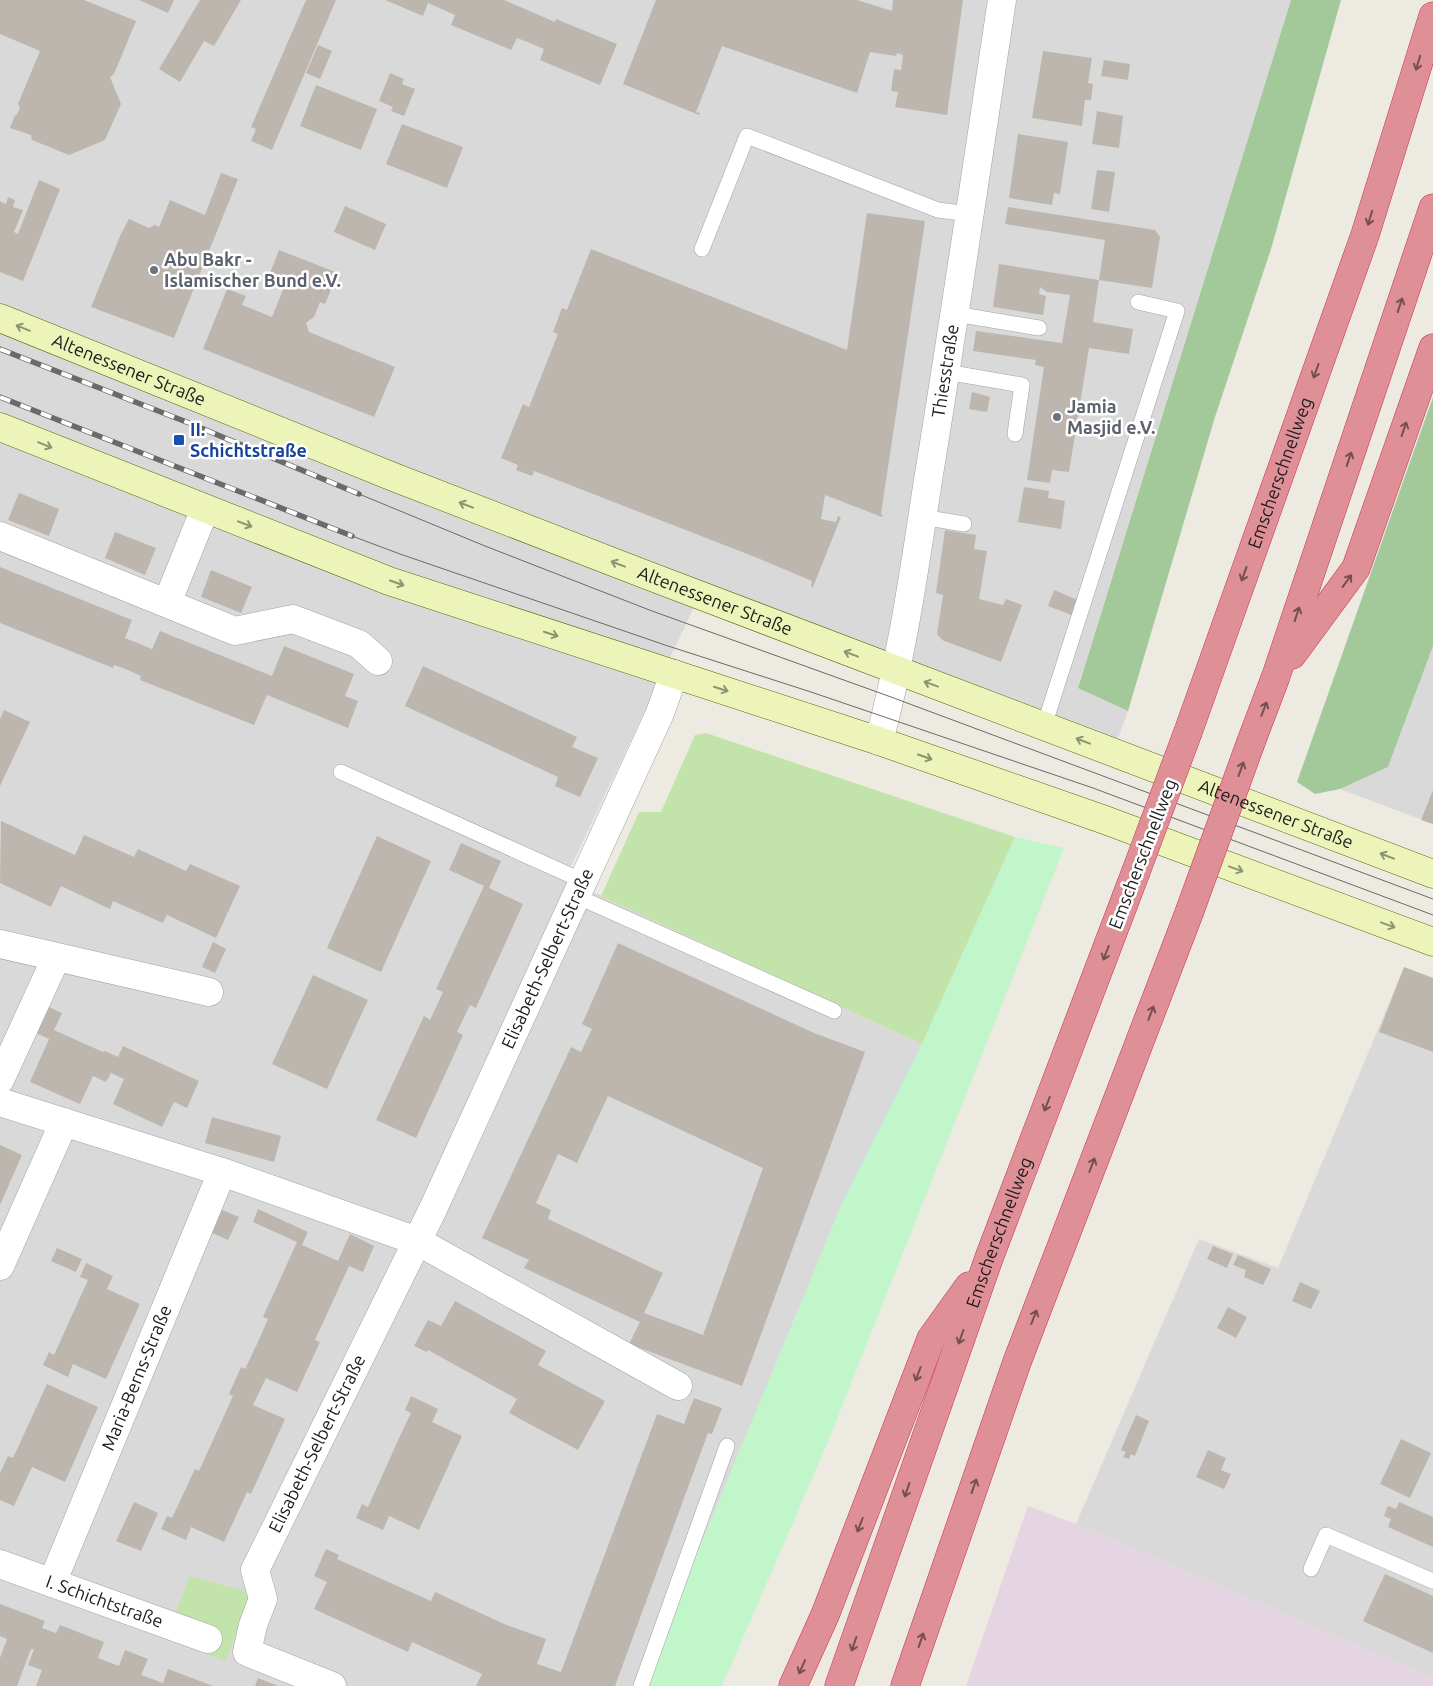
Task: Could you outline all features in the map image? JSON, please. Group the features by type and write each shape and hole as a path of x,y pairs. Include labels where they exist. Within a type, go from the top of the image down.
{"highway":[{"name":"Emscherschnellweg","path":"839,1686 989,1258 1136,874 1365,235 1433,16"},
{"path":"905,1686 1017,1362 1189,913 1276,676 1433,208"},
{"path":"1276,676 1356,568 1433,348"},
{"path":"794,1686 825,1615 931,1340 989,1258"}],"main road":[{"name":"Altenessener Straße","path":"0,318 432,492 896,671 1433,874"},
{"path":"0,427 389,581 879,741 1105,820 1433,942"}],"street":[{"name":"Thiesstraße","path":"879,741 896,671 922,517 955,314 1002,0"},
{"path":"167,603 204,508"},
{"path":"0,536 235,630 293,619 359,644 378,661"},
{"name":"Elisabeth-Selbert-Straße","path":"332,1686 247,1652 253,1626 263,1599 255,1570 417,1241 660,714 674,674"},
{"path":"0,944 209,992"},
{"path":"0,1080 56,958"},
{"path":"0,1102 222,1172 417,1241 678,1386"},
{"path":"0,1266 64,1122"},
{"name":"Maria-Berns-Straße","path":"52,1583 222,1172"},
{"name":"I. Schichtstraße","path":"0,1564 208,1639"}],"lane":[{"path":"702,249 747,136 938,210 970,214"},
{"path":"1044,726 1177,311 1138,302"},
{"path":"955,314 1039,328"},
{"path":"946,372 1022,385 1015,434"},
{"path":"922,517 964,524"},
{"path":"341,772 834,1011"},
{"path":"640,1686 727,1446"},
{"path":"1311,1569 1326,1534 1433,1581"}],"shaded area":[{"path":"0,0 1291,0 1078,687 1128,711 1117,741 704,586 565,879 922,1044 768,1416 652,1686 0,1686"},
{"path":"1433,646 1433,824 1340,789 1388,767"},
{"path":"1404,967 1433,978 1433,1678 1076,1524 1199,1239 1278,1268"},
{"path":"1028,1506 1076,1524 1433,1678 1433,1686 966,1686"}],"green space":[{"path":"1291,0 1341,0 1271,249 1215,417 1128,711 1078,688"},
{"path":"1433,397 1433,646 1388,767 1340,789 1315,794 1297,782"},
{"path":"706,733 1015,837 922,1044 601,896 639,812 661,812 695,735"},
{"path":"1015,837 1064,848 827,1444 722,1686 642,1686 843,1201 922,1044"},
{"path":"190,1576 245,1591 250,1602 225,1661 204,1653 210,1634 174,1617"}],"building":[{"path":"0,0 84,0 136,21 114,74 110,77 121,104 105,140 69,155 32,140 31,135 10,128 20,108 18,104 40,51 0,34"},
{"path":"139,0 174,0 168,13"},
{"path":"200,0 241,0 214,46 204,41 180,82 159,69"},
{"path":"306,0 336,0 272,150 251,141 256,129 251,127"},
{"path":"385,0 504,0 555,22 556,19 617,44 600,85 540,60 544,49 530,43 517,38 511,50 451,25 455,15 428,3 423,16"},
{"path":"656,0 857,0 892,11 893,0 963,0 947,115 895,107 898,92 891,91 894,69 901,70 903,55 897,53 896,56 870,52 857,93 722,46 696,112 700,113 699,115 623,84"},
{"path":"318,45 332,51 320,79 306,73"},
{"path":"1043,51 1092,58 1088,83 1093,84 1091,100 1085,100 1082,126 1032,118"},
{"path":"1104,60 1130,64 1128,80 1101,76"},
{"path":"390,73 404,79 402,84 415,89 404,116 391,111 393,107 379,101"},
{"path":"316,85 377,109 361,150 300,126"},
{"path":"1097,111 1123,116 1119,148 1092,144"},
{"path":"402,124 463,147 447,188 386,164"},
{"path":"1018,134 1068,142 1060,194 1054,193 1052,205 1009,198"},
{"path":"1097,170 1115,172 1109,212 1091,209"},
{"name":"Abu Bakr - Islamischer Bund e.V.","path":"221,173 238,179 174,338 91,307 129,219 149,228 155,225 159,227 170,200 205,215"},
{"path":"39,180 60,189 23,281 0,272 0,201 6,204 8,197 15,200 13,207 23,210 14,232 18,234"},
{"path":"345,206 386,224 375,250 334,232"},
{"path":"1008,207 1155,230 1160,237 1152,288 1099,280 1105,240 1005,224"},
{"path":"867,213 925,221 881,514 883,515 882,517 825,495 821,519 836,522 838,516 841,517 813,587 811,587 812,581 755,557 534,471 532,476 516,470 518,465 501,458 523,404 529,407 558,334 553,332 562,308 567,310 591,249 847,350"},
{"path":"279,250 338,273 325,304 320,302 314,317 306,323 309,332 395,367 374,417 203,349 227,289 246,296 242,305 272,317 287,280 270,273"},
{"path":"999,264 1099,280 1093,322 1133,329 1129,354 1089,348 1069,472 1052,470 1050,483 1027,480 1044,367 1035,365 1036,360 973,351 976,331 1062,343 1070,295 1047,292 1040,287 1039,294 1046,296 1043,315 993,307"},
{"path":"972,392 990,397 987,412 969,409"},
{"path":"1024,487 1049,491 1048,498 1065,501 1061,529 1018,522"},
{"path":"19,493 59,509 49,536 8,520"},
{"path":"945,530 976,535 974,549 987,551 979,599 1003,605 1006,599 1022,605 1001,662 942,640 937,634 943,595 936,593"},
{"path":"115,532 156,548 145,575 105,558"},
{"path":"0,567 132,620 125,638 152,649 160,631 272,676 284,646 354,674 345,696 358,701 348,728 267,695 254,725 140,680 141,676 128,670 114,665 113,668 0,623"},
{"path":"211,570 252,587 241,613 201,597"},
{"path":"1054,590 1080,601 1074,616 1048,606"},
{"path":"423,666 577,737 572,747 598,758 580,797 555,786 558,777 405,706"},
{"path":"4,710 30,722 0,786 0,719"},
{"path":"1433,790 1433,824 1421,820"},
{"path":"1,821 75,855 84,835 134,857 138,849 186,871 190,864 240,886 216,938 167,915 163,923 113,901 110,909 61,886 51,907 0,883"},
{"path":"377,836 431,861 381,972 327,948"},
{"path":"461,843 501,861 489,888 523,904 476,1008 470,1005 457,1032 463,1035 416,1138 376,1120 424,1016 430,1020 443,992 436,989 484,886 449,870"},
{"path":"213,942 226,949 215,973 202,967"},
{"path":"618,943 814,1033 865,1052 742,1386 629,1344 640,1322 524,1268 529,1260 482,1238 571,1047 581,1052 592,1029 582,1024","holes":["608,1096 763,1168 703,1335 644,1313 663,1273 548,1219 551,1210 536,1203 558,1154 577,1163"]},
{"path":"1404,967 1433,978 1433,1052 1379,1032"},
{"path":"313,975 368,1000 327,1089 272,1064"},
{"path":"49,1007 62,1013 54,1030 118,1057 123,1046 199,1081 187,1108 174,1102 162,1127 113,1104 124,1079 111,1073 106,1082 93,1076 80,1104 30,1082 49,1039 36,1033"},
{"path":"212,1117 281,1136 274,1162 205,1143"},
{"path":"0,1145 22,1155 0,1205"},
{"path":"258,1209 308,1232 302,1245 338,1261 350,1234 374,1246 363,1272 349,1266 315,1340 320,1342 297,1392 266,1378 253,1405 285,1419 251,1494 247,1492 224,1542 191,1527 186,1540 161,1529 167,1516 172,1518 195,1469 199,1471 233,1396 229,1394 241,1367 245,1369 268,1319 263,1317 297,1242 253,1222"},
{"path":"222,1210 239,1217 228,1240 212,1233"},
{"path":"1213,1246 1233,1254 1227,1268 1207,1259"},
{"path":"57,1248 82,1259 76,1272 51,1261"},
{"path":"1238,1255 1271,1269 1263,1285 1244,1277 1246,1270 1233,1265"},
{"path":"86,1263 113,1276 107,1289 140,1304 106,1379 73,1364 68,1377 43,1365 49,1352 54,1355 88,1280 80,1277"},
{"path":"1300,1282 1320,1291 1311,1309 1292,1301"},
{"path":"455,1301 546,1351 538,1365 605,1401 578,1450 509,1413 517,1399 428,1350 427,1352 414,1346 428,1320 441,1326"},
{"path":"1228,1307 1247,1317 1236,1338 1217,1328"},
{"path":"47,1384 98,1407 65,1482 32,1467 14,1506 0,1500 0,1473 8,1456 13,1458"},
{"path":"411,1396 438,1409 432,1422 462,1436 419,1530 389,1516 383,1530 356,1518 362,1504 368,1507 411,1413 405,1410"},
{"path":"694,1398 722,1408 712,1434 708,1433 615,1686 476,1686 482,1674 412,1642 408,1652 314,1609 327,1582 314,1576 326,1549 339,1555 337,1559 431,1601 435,1592 504,1624 546,1639 537,1664 561,1672 657,1414 684,1424"},
{"path":"1136,1415 1149,1421 1135,1456 1131,1454 1129,1459 1123,1457 1126,1452 1121,1450"},
{"path":"1401,1439 1431,1453 1410,1498 1380,1484"},
{"path":"1208,1450 1226,1458 1221,1470 1231,1474 1224,1489 1196,1477"},
{"path":"134,1502 158,1513 141,1551 116,1541"},
{"path":"1399,1502 1433,1517 1433,1547 1388,1527 1391,1519 1384,1516 1388,1506 1396,1509"},
{"path":"1385,1574 1433,1596 1433,1653 1363,1621"},
{"path":"0,1604 45,1621 42,1628 56,1633 60,1625 104,1642 98,1658 119,1666 125,1650 148,1659 141,1675 163,1683 168,1669 213,1686 36,1686 42,1670 28,1665 34,1649 31,1649 17,1686 0,1686 0,1658 7,1639 0,1636"},
{"path":"258,1678 278,1686 255,1686"}],"tram line":[{"path":"359,494 485,546 652,611 891,697 1433,899"},
{"path":"352,536 665,645 811,692 1093,788 1433,915"}],"railway":[{"path":"0,349 189,423 359,494"},
{"path":"0,397 352,536"}],"place":[{"name":"Abu Bakr - Islamischer Bund e.V.","path":"154,270"},
{"name":"Jamia Masjid e.V.","path":"1057,417"},
{"name":"II. Schichtstraße","path":"179,440"}]}
